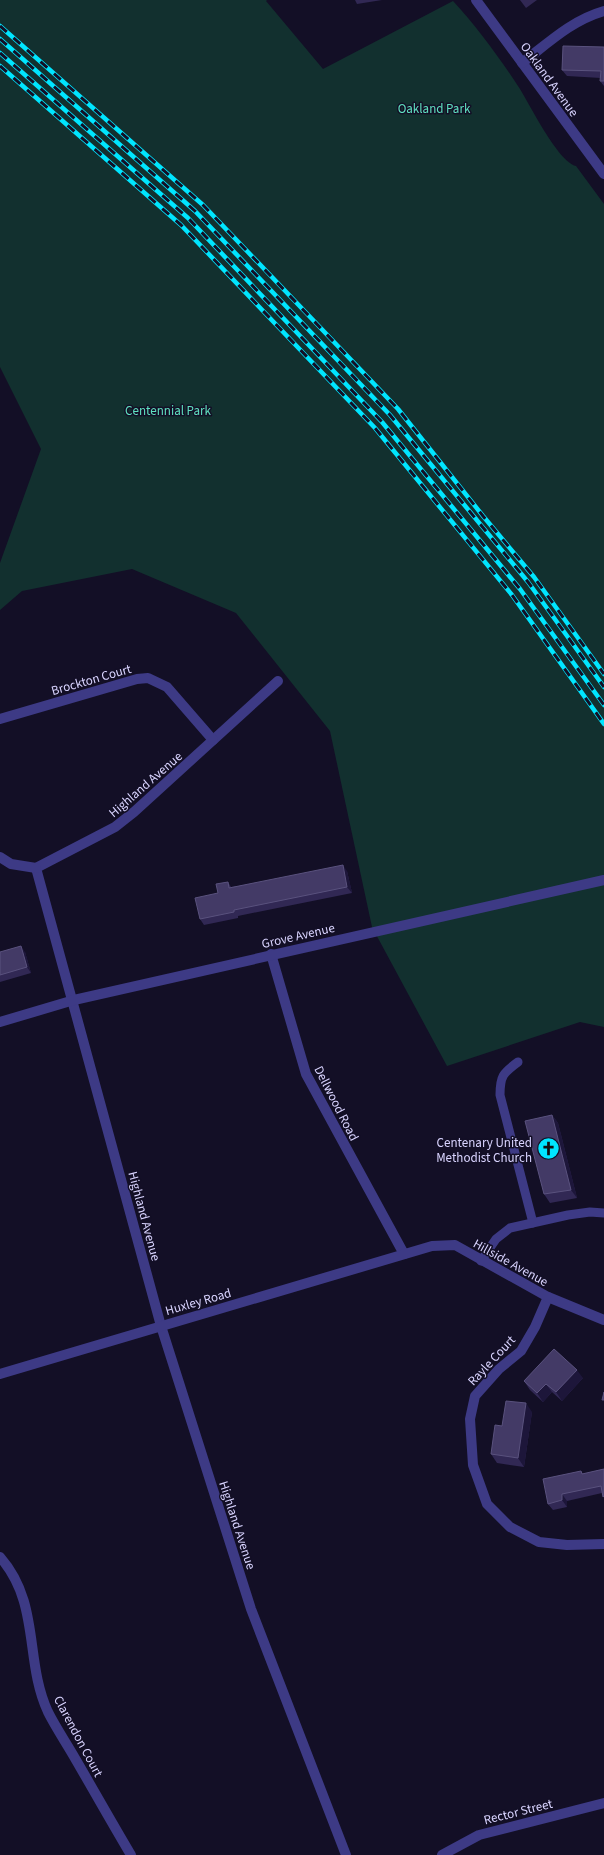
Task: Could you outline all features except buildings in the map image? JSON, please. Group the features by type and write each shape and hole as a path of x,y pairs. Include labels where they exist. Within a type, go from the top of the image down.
{"street":[{"name":"Oakland Avenue","path":"476,0 604,174"},
{"path":"522,63 570,26 587,15 604,11"},
{"name":"Brockton Court","path":"0,719 137,679 148,678 167,687 213,740"},
{"name":"Highland Avenue","path":"278,682 116,827 36,868 74,1000 161,1326 251,1608 346,1855"},
{"path":"0,857 11,864 36,868"},
{"name":"Grove Avenue","path":"0,1022 74,1000 271,954 604,880"},
{"name":"Dellwood Road","path":"271,954 306,1074 404,1254"},
{"name":"Hillside Avenue","path":"404,1254 432,1246 455,1245 481,1261 548,1297 604,1320"},
{"name":"Huxley Road","path":"0,1374 404,1254"},
{"name":"Rayle Court","path":"548,1297 535,1327 521,1351 499,1369 475,1396 470,1419 473,1465 487,1504 510,1527 539,1542 567,1545 604,1544"},
{"name":"Clarendon Court","path":"0,1557 22,1593 31,1627 33,1659 39,1686 48,1712 131,1855"},
{"name":"Rector Street","path":"442,1855 479,1835 604,1803"}],"lane":[{"path":"518,1062 506,1071 500,1080 500,1095 533,1223"},
{"path":"481,1261 496,1240 510,1228 590,1212 604,1213"}],"green space":[{"path":"0,0 267,0 266,1 323,69 453,1 503,64 552,143 569,162 576,166 604,204 604,1027 580,1022 447,1066 372,927 330,731 236,613 132,569 22,591 0,610 0,563 41,449 0,367"}],"railway":[{"path":"0,26 203,205 398,409 483,516 534,577 604,674"},
{"path":"0,39 195,211 390,415 528,582 604,687"},
{"path":"0,53 188,218 382,422 520,589 604,705"},
{"path":"0,66 181,225 375,428 512,595 604,724"}],"place":[{"name":"Centenary United Methodist Church","path":"548,1149"}],"park label":[{"name":"Oakland Park","path":"434,108"},
{"name":"Centennial Park","path":"168,410"}]}
